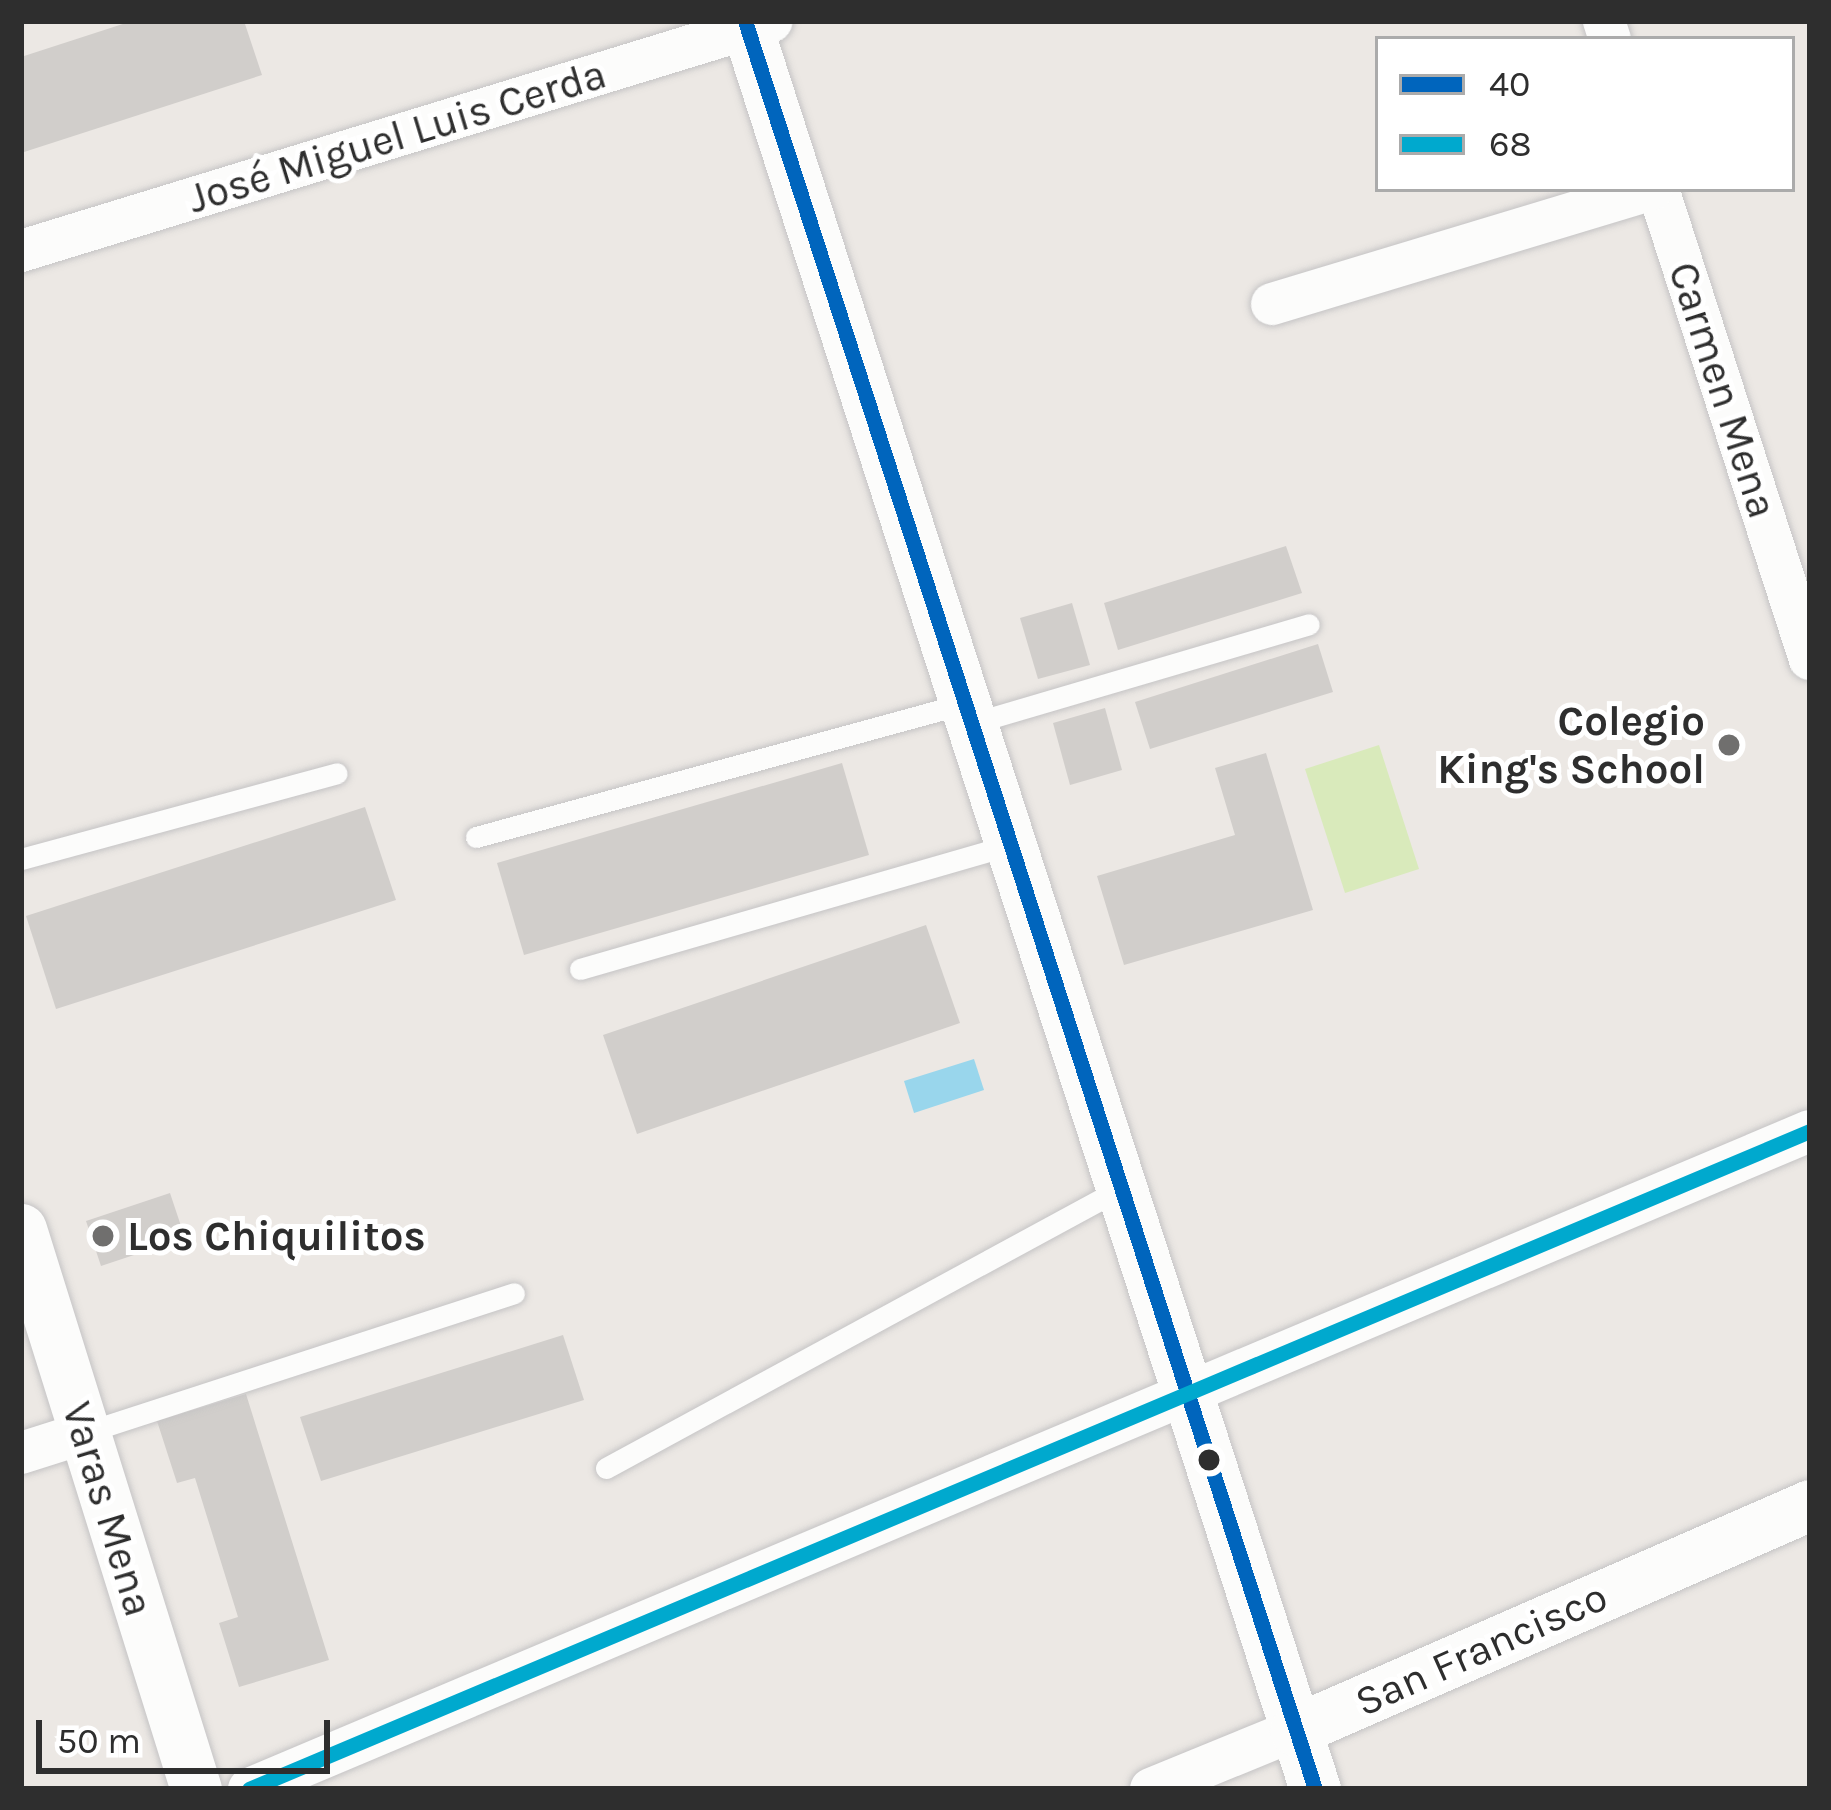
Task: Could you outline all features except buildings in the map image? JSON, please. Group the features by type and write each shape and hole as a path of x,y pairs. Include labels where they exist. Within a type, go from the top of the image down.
{"street":[{"name":"José Miguel Luis Cerda","path":"21,250 755,24"},
{"path":"755,24 1006,846 1183,1402 1316,1789"},
{"path":"1272,304 1645,192"},
{"name":"Carmen Mena","path":"1656,192 1810,659"},
{"path":"249,1789 1183,1402 1810,1131"},
{"name":"Varas Mena","path":"21,1228 196,1789"},
{"path":"21,1453 84,1433"},
{"name":"San Francisco","path":"1151,1789 1810,1504"}],"lane":[{"path":"476,837 1309,624"},
{"path":"21,860 337,772"},
{"path":"580,969 1006,846"},
{"path":"606,1468 1116,1191"},
{"path":"84,1433 514,1293"}],"green space":[{"path":"1379,745 1419,869 1345,893 1305,769"}],"water":[{"path":"974,1059 984,1090 914,1113 904,1081"}],"transit line":[{"name":"40","path":"745,21 1315,1789"},
{"name":"68","path":"249,1789 1810,1131"}],"place":[{"name":"Colegio King's School","path":"1729,745"},
{"name":"Los Chiquilitos","path":"103,1236"}]}
